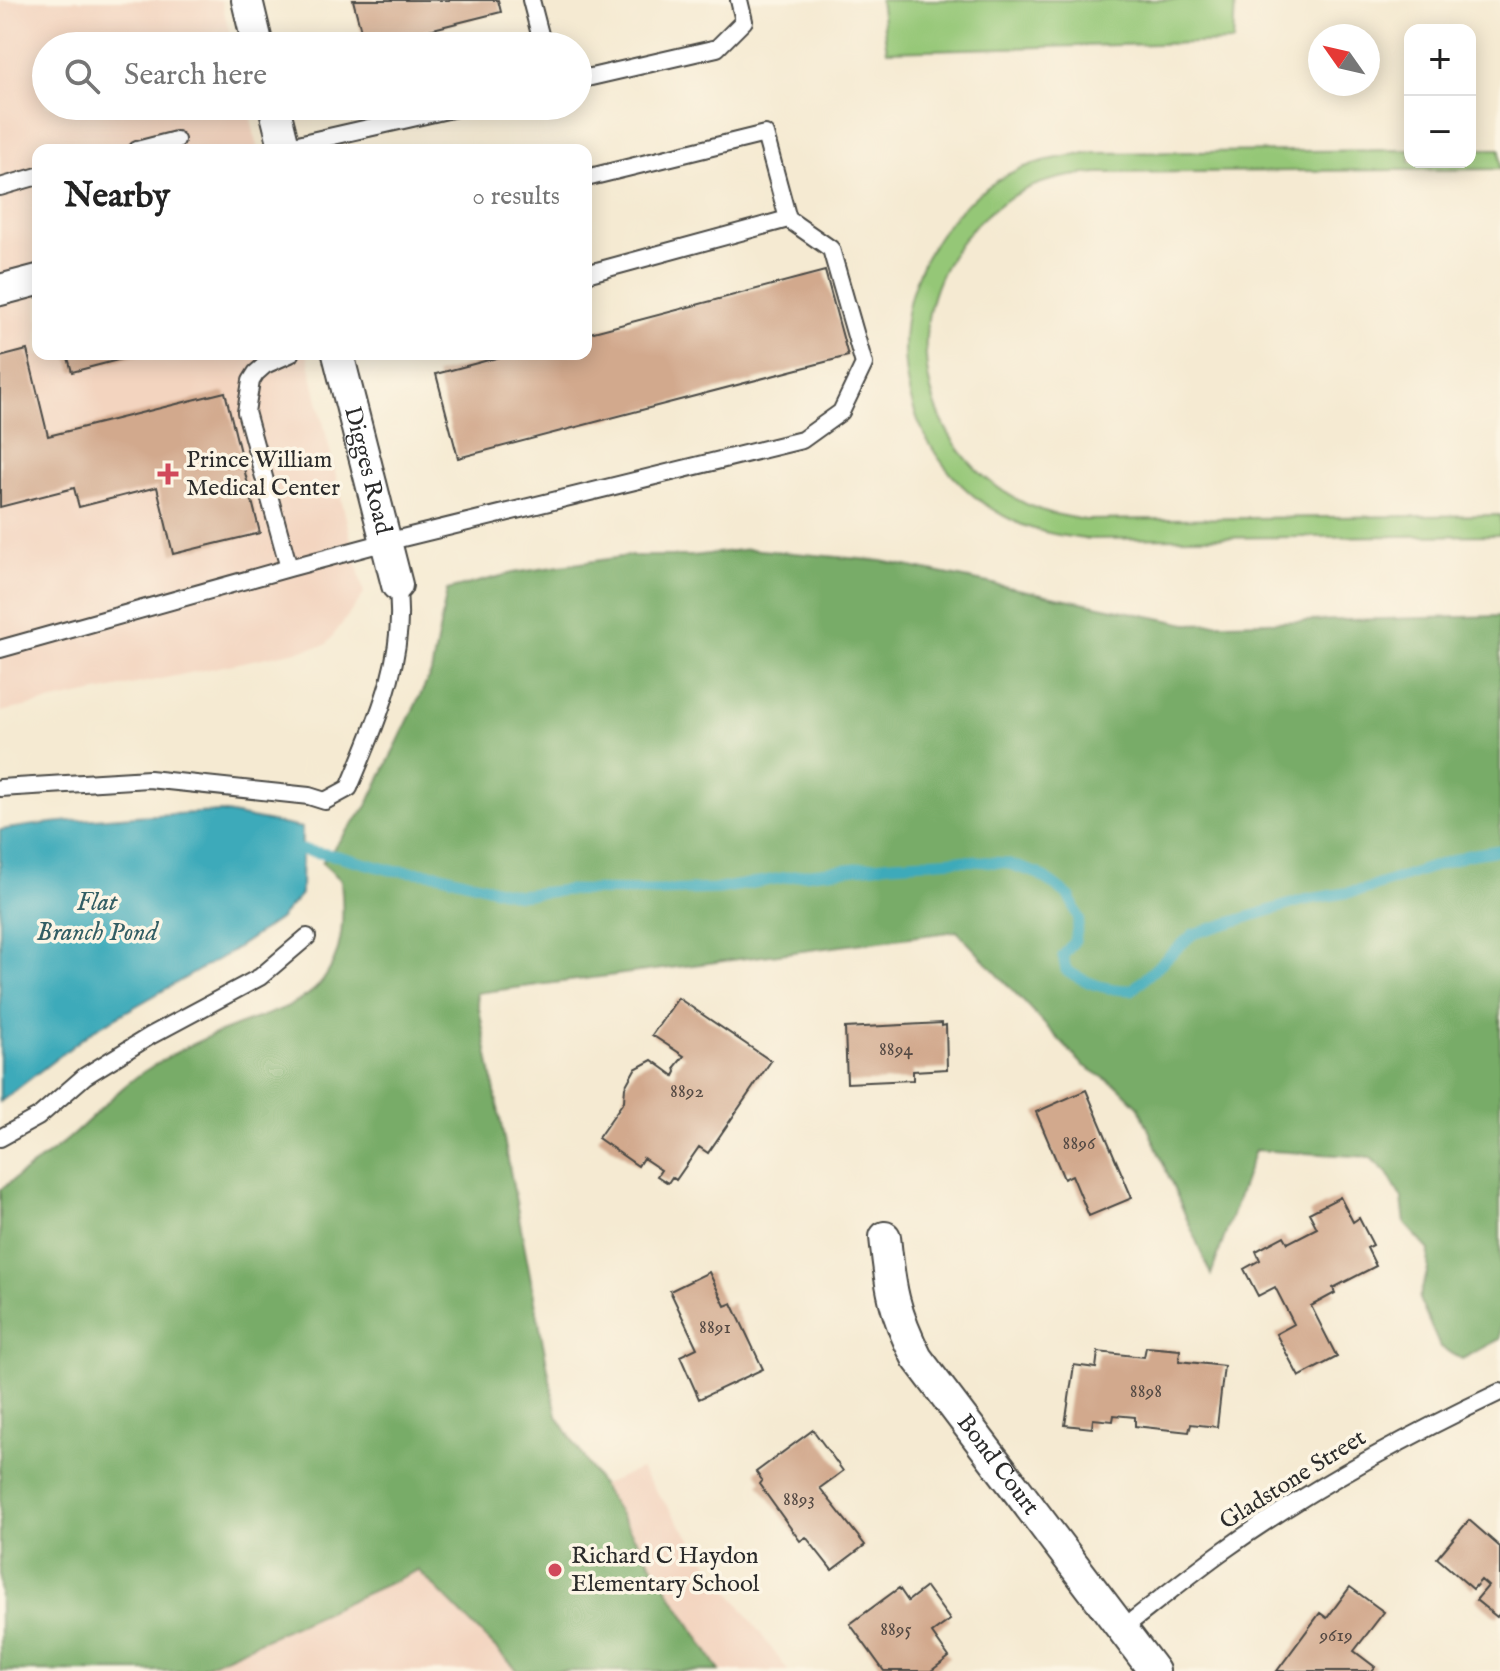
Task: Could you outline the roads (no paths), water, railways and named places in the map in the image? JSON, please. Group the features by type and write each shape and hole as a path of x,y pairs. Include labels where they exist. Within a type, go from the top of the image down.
{"street":[{"path":"247,0 255,32"},
{"path":"278,120 284,144"},
{"path":"0,290 32,282"},
{"name":"Digges Road","path":"340,360 397,585"},
{"name":"Bond Court","path":"885,1237 889,1282 899,1321 917,1358 1154,1671"}],"lane":[{"path":"531,0 539,32"},
{"path":"592,77 717,48 744,21 739,0"},
{"path":"306,144 406,120"},
{"path":"0,649 386,542 802,440 841,412 864,364 831,249 788,219 765,134 592,177"},
{"path":"160,144 176,140"},
{"path":"0,187 32,178"},
{"path":"592,272 788,219"},
{"path":"276,360 265,365 251,381 246,412 289,568"},
{"path":"0,788 149,779 309,796 325,801 337,795 349,788 386,693 395,660 400,605 397,585"},
{"path":"0,1138 38,1117 85,1076 150,1036 260,977 307,937"},
{"name":"Gladstone Street","path":"1123,1628 1221,1552 1325,1484 1433,1424 1500,1392"}],"water":[{"name":"Flat Branch Pond","path":"221,812 302,828 301,894 279,919 229,953 92,1031 0,1102 0,830 82,820"}],"waterway":[{"path":"288,851 338,856 390,870 438,874 518,895 568,890 719,889 811,873 893,864 956,860 1006,863 1039,874 1070,897 1079,919 1075,940 1063,956 1066,970 1097,985 1132,990 1193,934 1304,900 1363,890 1468,855 1500,850"}],"place":[{"name":"Prince William Medical Center","path":"168,474"},
{"name":"Richard C Haydon Elementary School","path":"555,1570"}]}
